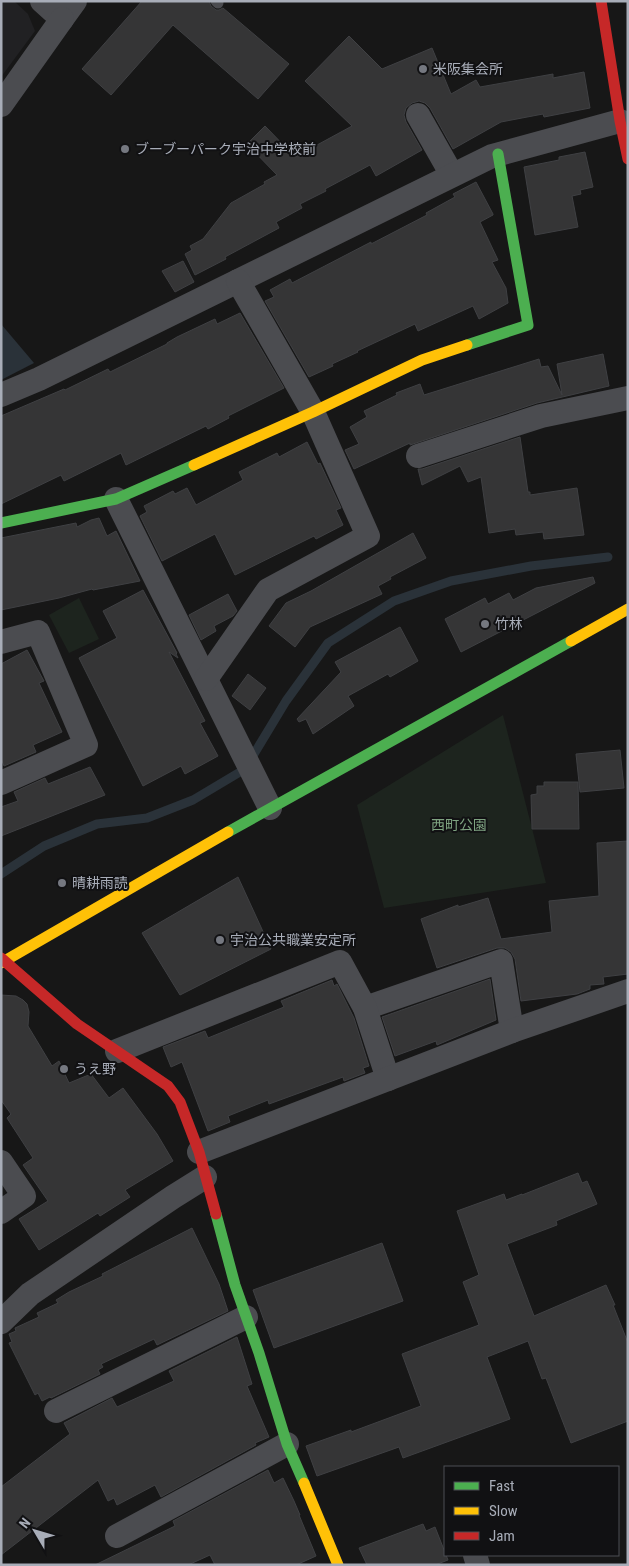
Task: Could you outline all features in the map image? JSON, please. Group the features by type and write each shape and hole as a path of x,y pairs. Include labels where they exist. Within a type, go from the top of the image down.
{"street":[{"path":"1,105 69,10 42,1"},
{"path":"601,1 628,159"},
{"path":"418,115 452,175"},
{"path":"1,395 39,379 492,156 620,121"},
{"path":"1,523 116,499 312,412 422,360 528,325 498,154"},
{"path":"206,679 268,590 368,536 312,412 238,281"},
{"path":"418,456 541,416 628,398"},
{"path":"116,499 270,808"},
{"path":"338,1565 287,1444 235,1285 199,1152 180,1102 168,1086 78,1024 2,961 270,808 628,609"},
{"path":"1,642 38,632 86,745 1,783"},
{"path":"117,1051 340,962 365,1008 388,1079"},
{"path":"365,1008 501,962 512,1031"},
{"path":"199,1152 512,1031 628,991"},
{"path":"1,1162 24,1196 1,1212"},
{"path":"1,1322 30,1294 205,1177"},
{"path":"56,1411 246,1318"},
{"path":"117,1536 287,1444"}],"shaded area":[{"path":"1,1 14,1 28,14 35,31 1,77"},
{"path":"1,324 34,363 1,380"}],"green space":[{"path":"79,598 99,639 69,653 49,615"},
{"name":"西町公園","path":"503,715 546,883 384,908 357,805"}],"building":[{"path":"142,1 209,1 216,10 223,8 289,64 258,99 173,25 111,95 82,69"},
{"path":"349,36 382,69 432,48 451,94 476,80 480,87 553,74 553,78 584,72 590,108 544,117 543,114 501,122 453,149 430,108 425,103 419,101 412,103 406,108 404,115 422,150 376,176 370,165 325,189 326,191 300,204 302,208 276,222 279,228 195,275 185,254 192,250 190,246 203,239 231,203 277,175 247,144 265,126 295,157 352,126 305,81"},
{"path":"585,152 593,187 580,190 581,194 572,196 578,227 535,235 524,167 559,160 559,157"},
{"path":"476,182 493,214 480,222 498,260 492,262 506,288 508,303 479,319 473,306 418,331 415,324 357,351 332,364 333,366 309,377 265,301 274,297 270,290 290,279 292,283 427,215 426,213 455,197 453,194"},
{"path":"183,261 194,282 175,292 162,271"},
{"path":"240,313 284,388 228,416 229,418 208,429 206,426 126,465 121,453 64,481 61,475 1,504 1,416 65,390 108,369 110,372 215,319 217,324"},
{"path":"603,354 609,386 537,403 410,445 410,443 354,469 345,450 359,444 350,427 367,417 364,411 397,395 396,393 420,384 424,395 539,359 541,367 548,366 562,395 557,364"},
{"path":"520,437 528,492 530,492 530,495 577,488 584,535 544,539 543,532 516,535 515,529 489,533 481,477 468,482 460,466 422,485 418,469"},
{"path":"307,442 318,464 320,463 341,508 336,510 343,525 316,539 314,536 235,575 215,534 162,561 140,516 147,512 144,506 173,491 175,494 187,488 196,505 243,480 239,472 277,453 279,457"},
{"path":"99,518 107,536 116,531 140,581 92,589 1,610 1,538 76,523 77,527"},
{"path":"413,533 426,558 390,577 391,579 378,586 382,594 310,627 295,647 269,626 286,603 311,591"},
{"path":"593,577 595,583 461,652 445,619 485,598 488,604 509,593 513,600 536,588"},
{"path":"143,590 177,653 178,658 169,652 205,721 200,723 218,756 185,774 181,766 143,786 79,658 117,638 103,611"},
{"path":"228,594 237,611 233,616 214,626 216,631 201,640 189,615"},
{"path":"400,627 418,661 390,677 388,674 348,696 354,706 313,734 306,719 299,722 297,719 341,672 335,662"},
{"path":"27,650 44,681 39,683 62,732 33,745 36,752 4,766 1,758 1,664"},
{"path":"248,674 266,688 250,710 232,696"},
{"path":"620,750 624,788 580,792 576,754"},
{"path":"90,767 105,795 1,836 1,807 18,801 14,792 45,778 48,784"},
{"path":"544,782 578,782 579,829 532,829 531,795 537,794 537,786 544,786"},
{"path":"628,841 628,974 603,977 604,984 590,985 590,989 577,994 521,1001 515,959 511,952 505,948 497,948 437,968 421,919 458,905 458,907 488,898 501,939 552,932 549,901 599,896 597,843"},
{"path":"238,877 271,949 180,995 142,933"},
{"path":"490,979 496,1020 437,1045 436,1041 395,1056 382,1017"},
{"path":"332,980 334,986 337,984 354,1018 369,1066 363,1068 365,1073 344,1081 343,1077 269,1104 268,1100 228,1116 230,1122 208,1131 182,1062 171,1067 163,1047 205,1031 208,1038 284,1007 281,1001"},
{"path":"1,995 16,996 27,1004 29,1012 28,1026 52,1066 59,1061 69,1083 91,1074 109,1098 123,1088 157,1134 173,1161 125,1190 130,1197 100,1216 98,1213 39,1250 19,1219 48,1201 23,1165 33,1158 7,1118 11,1114 1,1100"},
{"path":"578,1173 582,1183 587,1181 597,1204 556,1221 557,1225 507,1244 534,1316 606,1285 628,1343 628,1421 571,1443 546,1378 542,1379 528,1341 487,1357 510,1419 403,1458 399,1447 317,1476 306,1446 351,1430 351,1432 421,1406 402,1354 479,1325 463,1282 479,1275 457,1211 504,1194 506,1200 522,1195"},
{"path":"192,1228 219,1284 228,1311 157,1345 154,1339 101,1364 103,1367 98,1370 100,1374 51,1398 42,1401 38,1393 35,1395 9,1343 12,1342 9,1334 16,1331 15,1328 39,1317 37,1313 58,1303 56,1300 69,1292 103,1276 102,1274"},
{"path":"382,1243 403,1301 274,1348 253,1290"},
{"path":"237,1337 252,1384 247,1386 269,1437 255,1443 256,1445 161,1497 155,1485 117,1505 114,1498 108,1501 98,1480 1,1555 1,1487 70,1434 64,1423 112,1398 117,1407 174,1381 169,1371"},
{"path":"268,1470 274,1483 283,1478 316,1556 296,1565 215,1565 210,1555 188,1565 95,1565 175,1526 173,1521"},
{"path":"423,1524 426,1531 435,1527 444,1550 444,1556 446,1556 448,1560 435,1565 367,1565 359,1548"}],"waterway":[{"path":"1,874 44,846 97,824 147,818 193,800 245,769 286,701 328,643 394,601 451,581 531,566 608,557"}],"traffic: fast":[{"path":"467,345 528,325 498,154"},
{"path":"1,523 116,499 194,465"},
{"path":"228,832 571,641"},
{"path":"216,1214 235,1285 259,1353 287,1444 304,1483"}],"traffic: slow":[{"path":"194,465 313,412 422,360 467,345"},
{"path":"571,641 628,609"},
{"path":"1,963 228,832"},
{"path":"304,1483 338,1565"}],"traffic: jam":[{"path":"601,1 628,159"},
{"path":"1,958 77,1024 168,1086 180,1102 199,1152 216,1214"}],"place":[{"name":"米阪集会所","path":"423,69"},
{"name":"ブーブーパーク宇治中学校前","path":"125,149"},
{"name":"竹林","path":"485,624"},
{"name":"晴耕雨読","path":"62,883"},
{"name":"宇治公共職業安定所","path":"220,940"},
{"name":"うえ野","path":"64,1069"}]}
